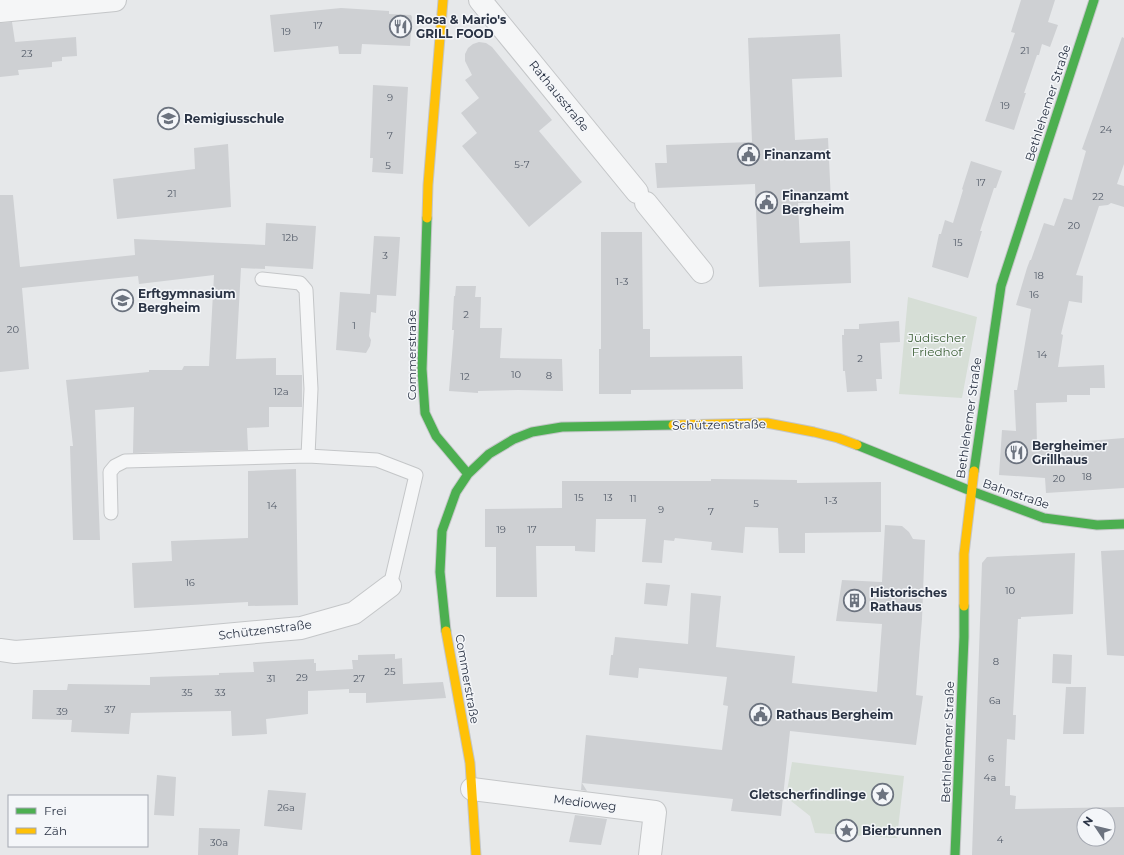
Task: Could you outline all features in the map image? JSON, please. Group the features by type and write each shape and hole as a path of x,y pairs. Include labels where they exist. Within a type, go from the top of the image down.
{"street":[{"path":"0,11 115,0"},
{"name":"Commerstraße","path":"443,0 428,185 422,369 425,412 436,436 468,474 456,492 442,531 440,572 444,617 470,763 476,855"},
{"name":"Rathausstraße","path":"480,0 702,272"},
{"name":"Bethlehemer Straße","path":"955,855 964,637 964,554 971,491 1001,286 1094,0"},
{"name":"Schützenstraße","path":"468,474 488,454 514,439 532,432 562,427 767,423 838,438 971,491"},
{"name":"Bahnstraße","path":"971,491 1044,518 1097,525 1124,524"},
{"name":"Schützenstraße","path":"0,650 15,652 301,628 354,613 390,586"},
{"name":"Medioweg","path":"472,789 655,812 650,855"}],"lane":[{"path":"111,513 110,472 115,466 125,461 308,456 311,389 306,290 300,283 262,280"},
{"name":"Schützenstraße","path":"308,456 378,460 416,475 390,586"}],"green space":[{"name":"Jüdischer Friedhof","path":"908,297 977,317 962,398 899,394"},
{"path":"792,762 904,776 897,838 815,833 810,816 786,797"}],"building":[{"path":"1021,0 1055,0 1048,22 1058,25 1050,47 1042,44 1039,55 1037,55 1024,93 1026,93 1014,130 985,121 1015,33 1011,32"},
{"path":"341,8 389,11 389,14 411,15 410,46 362,44 361,54 339,54 338,46 274,52 270,15"},
{"path":"12,22 15,42 76,37 77,56 62,57 62,61 52,62 52,67 18,70 19,75 0,77 0,23"},
{"name":"Finanzamt","path":"840,34 842,77 792,79 795,140 828,138 831,202 798,203 800,243 850,241 851,283 759,287 755,184 657,188 655,163 667,163 666,145 752,142 748,38"},
{"path":"1122,37 1124,38 1124,164 1117,184 1124,186 1124,207 1111,203 1108,205 1099,206 1076,275 1083,276 1082,303 1069,301 1061,334 1063,335 1058,367 1104,365 1105,388 1090,388 1090,395 1067,395 1067,402 1036,403 1037,445 1124,438 1124,488 1046,493 1045,478 999,475 1002,430 1016,431 1014,390 1017,390 1031,309 1016,305 1027,268 1044,223 1054,226 1064,198 1072,200 1086,151 1082,149"},
{"path":"479,42 486,43 492,47 552,120 539,131 582,182 529,227 462,146 477,133 461,113 479,98 465,80 472,75 465,61 465,54 468,48"},
{"path":"373,85 408,87 403,174 372,172 373,158 370,158"},
{"path":"228,144 231,207 117,219 113,179 195,169 194,148"},
{"path":"971,161 1002,171 996,188 994,188 980,231 982,231 968,278 932,267 939,234 941,234 945,220 953,223"},
{"path":"0,195 13,195 20,267 135,255 134,239 265,245 266,223 316,226 313,269 265,266 265,269 241,268 236,359 276,358 276,375 302,375 302,407 269,407 269,427 247,428 248,450 133,453 134,407 95,410 100,540 73,540 70,446 73,446 66,380 149,372 149,370 182,370 184,366 209,366 214,275 139,284 138,276 22,288 29,369 0,372"},
{"path":"601,232 642,232 643,329 650,329 650,357 742,356 743,389 631,390 631,394 599,394 599,349 601,349"},
{"path":"374,236 400,237 396,296 377,295 376,313 371,312 369,336 371,340 370,346 366,353 336,350 340,292 370,294"},
{"path":"456,286 476,286 475,297 481,297 480,328 502,328 500,358 562,359 563,391 518,390 478,391 478,393 449,391 454,330 452,330 454,296"},
{"path":"899,321 900,342 880,343 882,379 876,379 877,391 847,392 845,371 843,371 842,335 844,335 844,329 859,329 859,324"},
{"path":"296,469 298,605 248,606 248,602 134,608 132,563 172,561 171,541 248,538 248,471"},
{"path":"711,479 797,480 797,483 881,482 881,532 805,533 805,553 779,553 778,528 745,527 743,553 711,550 712,542 675,538 674,541 664,540 662,563 642,562 646,519 596,519 595,552 575,551 575,546 536,546 537,597 496,597 496,547 485,547 485,509 562,508 562,481 711,481"},
{"path":"885,525 902,526 909,532 913,539 925,540 922,619 916,695 923,696 916,745 790,731 781,816 731,811 733,799 582,783 587,791 581,790 586,735 722,750 728,706 723,705 727,677 639,668 638,678 609,675 615,637 688,644 691,593 721,596 716,647 795,656 792,683 877,692 882,624 836,621 842,580 882,582"},
{"path":"1124,550 1124,656 1107,655 1101,551"},
{"path":"1075,553 1073,614 1021,617 1021,619 1018,619 1013,715 1016,715 1015,740 1007,739 1005,786 1010,786 1010,795 1016,796 1015,809 1076,808 1076,847 1116,847 1116,807 1124,807 1124,855 972,855 982,563 987,557"},
{"path":"646,583 670,585 667,606 644,604"},
{"path":"395,654 395,659 402,658 403,684 443,682 446,698 366,703 366,693 349,693 349,689 308,691 308,714 266,719 267,734 232,736 231,711 131,713 129,734 71,732 72,720 32,719 33,690 67,690 68,684 150,685 150,677 219,675 219,673 254,672 253,662 314,659 314,663 316,663 316,671 353,669 352,660 358,660 358,655"},
{"path":"1053,654 1072,655 1071,684 1052,683"},
{"path":"1066,687 1086,687 1084,734 1063,734"},
{"path":"157,775 176,777 174,816 154,815"},
{"path":"268,790 306,793 302,830 264,826"},
{"path":"575,815 607,819 601,845 569,842"},
{"path":"199,828 240,829 238,855 198,855"}],"traffic: fast":[{"path":"974,471 1001,286 1094,0"},
{"path":"427,218 422,369 425,413 436,436 468,474"},
{"path":"446,631 440,572 442,531 456,492 468,474 489,454 514,439 532,432 562,427 673,425"},
{"path":"857,445 971,491 1044,518 1097,525 1124,524"},
{"path":"955,855 964,606"}],"traffic: slow":[{"path":"427,218 428,185 443,0"},
{"path":"673,425 767,423 814,432 838,438 857,445"},
{"path":"964,606 964,554 974,471"},
{"path":"446,631 470,763 476,855"}],"place":[{"name":"Rosa & Mario's GRILL FOOD","path":"400,27"},
{"name":"Remigiusschule","path":"168,119"},
{"name":"Finanzamt","path":"748,155"},
{"name":"Finanzamt Bergheim","path":"767,203"},
{"name":"Erftgymnasium Bergheim","path":"122,301"},
{"name":"Bergheimer Grillhaus","path":"1017,453"},
{"name":"Historisches Rathaus","path":"854,600"},
{"name":"Rathaus Bergheim","path":"761,715"},
{"name":"Gletscherfindlinge","path":"882,795"},
{"name":"Bierbrunnen","path":"846,831"}]}
